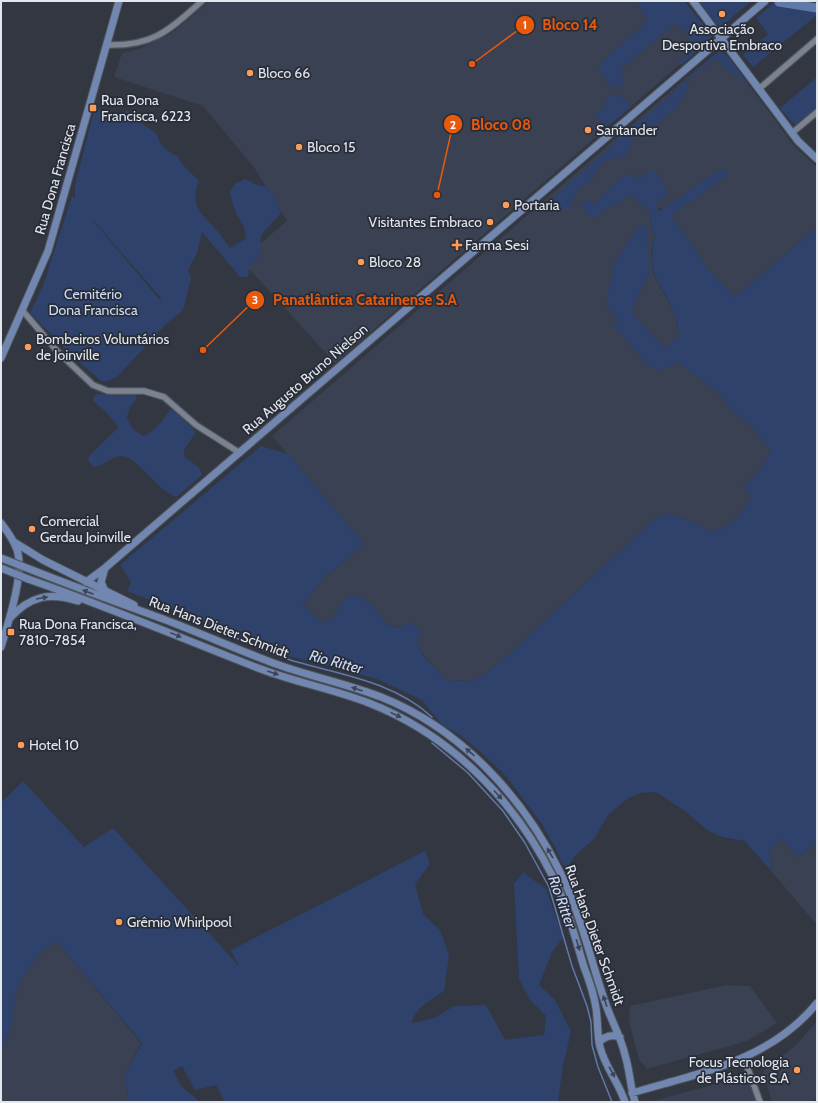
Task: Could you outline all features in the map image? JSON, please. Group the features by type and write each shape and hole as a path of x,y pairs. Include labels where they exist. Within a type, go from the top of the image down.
{"main road":[{"name":"Rua Dona Francisca","path":"1,358 48,251 108,45 119,1"},
{"path":"693,1 760,88 792,133 817,159"},
{"name":"Rua Augusto Bruno Nielson","path":"86,582 105,568 240,453 765,1"},
{"path":"1,523 12,540 19,560 19,572 10,618 1,647"},
{"path":"1,532 22,549 163,619"},
{"name":"Rua Hans Dieter Schmidt","path":"1,558 163,619 275,664 353,687 394,703 434,725 475,757 515,799 538,833 559,869 570,895 607,1009 620,1037 635,1102"},
{"name":"Rua Hans Dieter Schmidt","path":"1,568 158,627 271,672 345,695 390,712 423,730 472,768 503,800 520,822 543,858 557,885 572,924 596,1006 599,1042 605,1060 621,1090 625,1102"},
{"path":"105,568 101,582 105,591"},
{"path":"10,618 33,599 56,596 158,627"},
{"path":"632,1093 744,1058 765,1047 792,1028 817,1003"},
{"path":"599,1042 604,1037 611,1035 620,1037"}],"street":[{"path":"108,45 129,45 157,36 171,28 202,1"},
{"path":"760,88 817,39"},
{"path":"792,133 817,112"},
{"path":"22,310 58,352 93,385 108,391 137,390 164,397 196,425 240,453"},
{"path":"744,1058 760,1102"}],"shaded area":[{"path":"209,1 683,1 709,39 335,363 241,260 287,221 255,169 203,106 114,77 122,53 139,49 172,33"},
{"path":"720,51 728,57 794,146 817,167 817,227 735,297 708,269 691,243 661,207 650,211 651,228 655,236 651,253 653,273 675,315 677,327 732,411 753,428 771,451 758,474 743,485 751,497 742,513 729,526 712,532 690,521 665,513 656,518 510,653 484,675 472,681 446,680 422,653 417,642 401,628 387,624 371,604 345,598 332,620 321,622 303,604 324,578 364,544 272,436 686,78"},
{"path":"782,839 798,857 817,842 817,925 771,871 772,860 768,852"},
{"path":"56,941 141,1043 124,1077 129,1102 1,1102 1,1052 11,1028 17,984 40,953"},
{"path":"726,985 750,986 777,1023 747,1041 647,1069 639,1060 629,1021 630,1006"},
{"name":"Focus Tecnologia de Plásticos S.A","path":"817,1021 817,1097 811,1102 772,1102 763,1071 796,1045"},
{"path":"752,1074 761,1102 650,1102"}],"green space":[{"path":"638,1 684,1 712,35 711,38 682,65 678,62 697,46 676,23 622,68 621,75 624,81 618,88 614,85 609,89 606,77 601,74 599,69 601,62 649,20 637,6 640,4"},
{"name":"Associação Desportiva Embraco","path":"697,1 751,1 720,28"},
{"path":"776,1 789,1 817,6 817,15 753,67 743,55 768,34 756,18"},
{"path":"720,51 728,57 747,82 726,70 716,58 687,81 689,85 685,92 685,96 678,100 679,105 651,129 635,136 625,156 606,160 595,173 590,184 585,184 576,192 569,210 563,210 556,205 552,200 565,186 606,152 620,136 662,103 711,57"},
{"path":"817,77 817,107 795,125 780,108"},
{"path":"618,93 630,104 626,111 605,128 595,114 606,106 607,96 615,96"},
{"name":"Cemitério Dona Francisca","path":"95,107 107,114 118,116 127,110 138,121 156,133 160,143 166,150 177,156 183,165 199,181 196,200 199,210 217,230 230,248 245,239 243,225 235,210 230,194 230,191 236,183 245,179 260,186 265,186 274,196 281,213 261,235 260,257 250,265 248,277 240,277 202,232 197,253 188,270 191,278 182,311 166,324 118,376 108,381 101,381 70,354 30,313 43,286 72,196 75,198 75,185","holes":["94,221 161,298 160,300"]},
{"path":"722,168 723,171 730,174 725,179 720,180 692,202 689,201 671,217 691,243 708,269 735,297 817,227 817,842 798,857 782,839 768,852 772,860 771,871 745,841 722,837 707,830 685,811 656,792 641,793 627,799 608,815 594,839 576,855 567,868 562,863 542,824 505,775 474,746 457,733 442,725 422,700 377,679 289,656 127,591 131,582 120,565 261,446 288,454 364,544 324,578 303,604 321,622 332,620 345,598 358,595 371,604 387,624 400,628 407,623 415,625 421,632 417,642 422,654 446,680 472,681 484,675 510,653 656,518 665,513 690,521 712,532 731,523 743,510 751,497 743,485 758,474 771,451 753,428 732,411 721,395 678,362 660,371 647,364 613,325 619,320 606,305 614,263 639,226 647,226 649,273 631,312 665,349 680,335 674,314 653,270 652,250 655,236 651,228 650,211 632,196 625,197 618,205 609,206 597,217 590,216 581,205 586,199 594,204 623,177 633,174 636,179 643,177 645,171 654,171 661,179 668,194 658,202 656,207 660,211"},
{"path":"98,394 135,395 137,399 130,406 127,418 132,428 143,436 155,428 170,410 174,410 196,432 184,450 184,456 200,469 202,475 176,497 163,489 127,457 118,456 94,467 88,461 89,456 119,427 106,412 93,401 94,396"},
{"path":"23,781 84,847 113,828 239,966 231,950 425,851 430,864 415,884 423,914 440,930 449,955 444,991 416,1013 412,1023 434,1018 454,1006 486,1005 505,1040 544,1035 546,1016 529,999 519,979 514,884 523,872 546,889 563,938 552,952 539,985 555,1000 571,1032 563,1065 558,1102 225,1102 216,1085 195,1090 182,1066 173,1071 182,1087 200,1102 129,1102 124,1077 142,1043 56,941 40,953 18,984 11,1028 1,1052 1,799 3,801"}],"waterway":[{"path":"779,2 817,8"},
{"name":"Rio Ritter","path":"231,636 289,660 368,681 401,695 432,717"},
{"name":"Rio Ritter","path":"432,743 468,773 503,811 525,843 549,887 572,966 587,1006 591,1022 592,1045 598,1067 612,1102"}],"place":[{"name":"Associação Desportiva Embraco","path":"722,14"},
{"name":"Bloco 14","path":"472,64"},
{"name":"Bloco 66","path":"250,73"},
{"name":"Rua Dona Francisca, 6223","path":"93,108"},
{"name":"Santander","path":"588,130"},
{"name":"Bloco 15","path":"299,147"},
{"name":"Bloco 08","path":"437,195"},
{"name":"Portaria","path":"506,205"},
{"name":"Visitantes Embraco","path":"490,222"},
{"name":"Farma Sesi","path":"457,245"},
{"name":"Bloco 28","path":"361,262"},
{"name":"Bombeiros Voluntários de Joinville","path":"28,347"},
{"name":"Panatlântica Catarinense S.A","path":"203,350"},
{"name":"Comercial Gerdau Joinville","path":"32,529"},
{"name":"Rua Dona Francisca, 7810-7854","path":"11,632"},
{"name":"Hotel 10","path":"21,745"},
{"name":"Grêmio Whirlpool","path":"119,922"},
{"name":"Focus Tecnologia de Plásticos S.A","path":"797,1070"}]}
